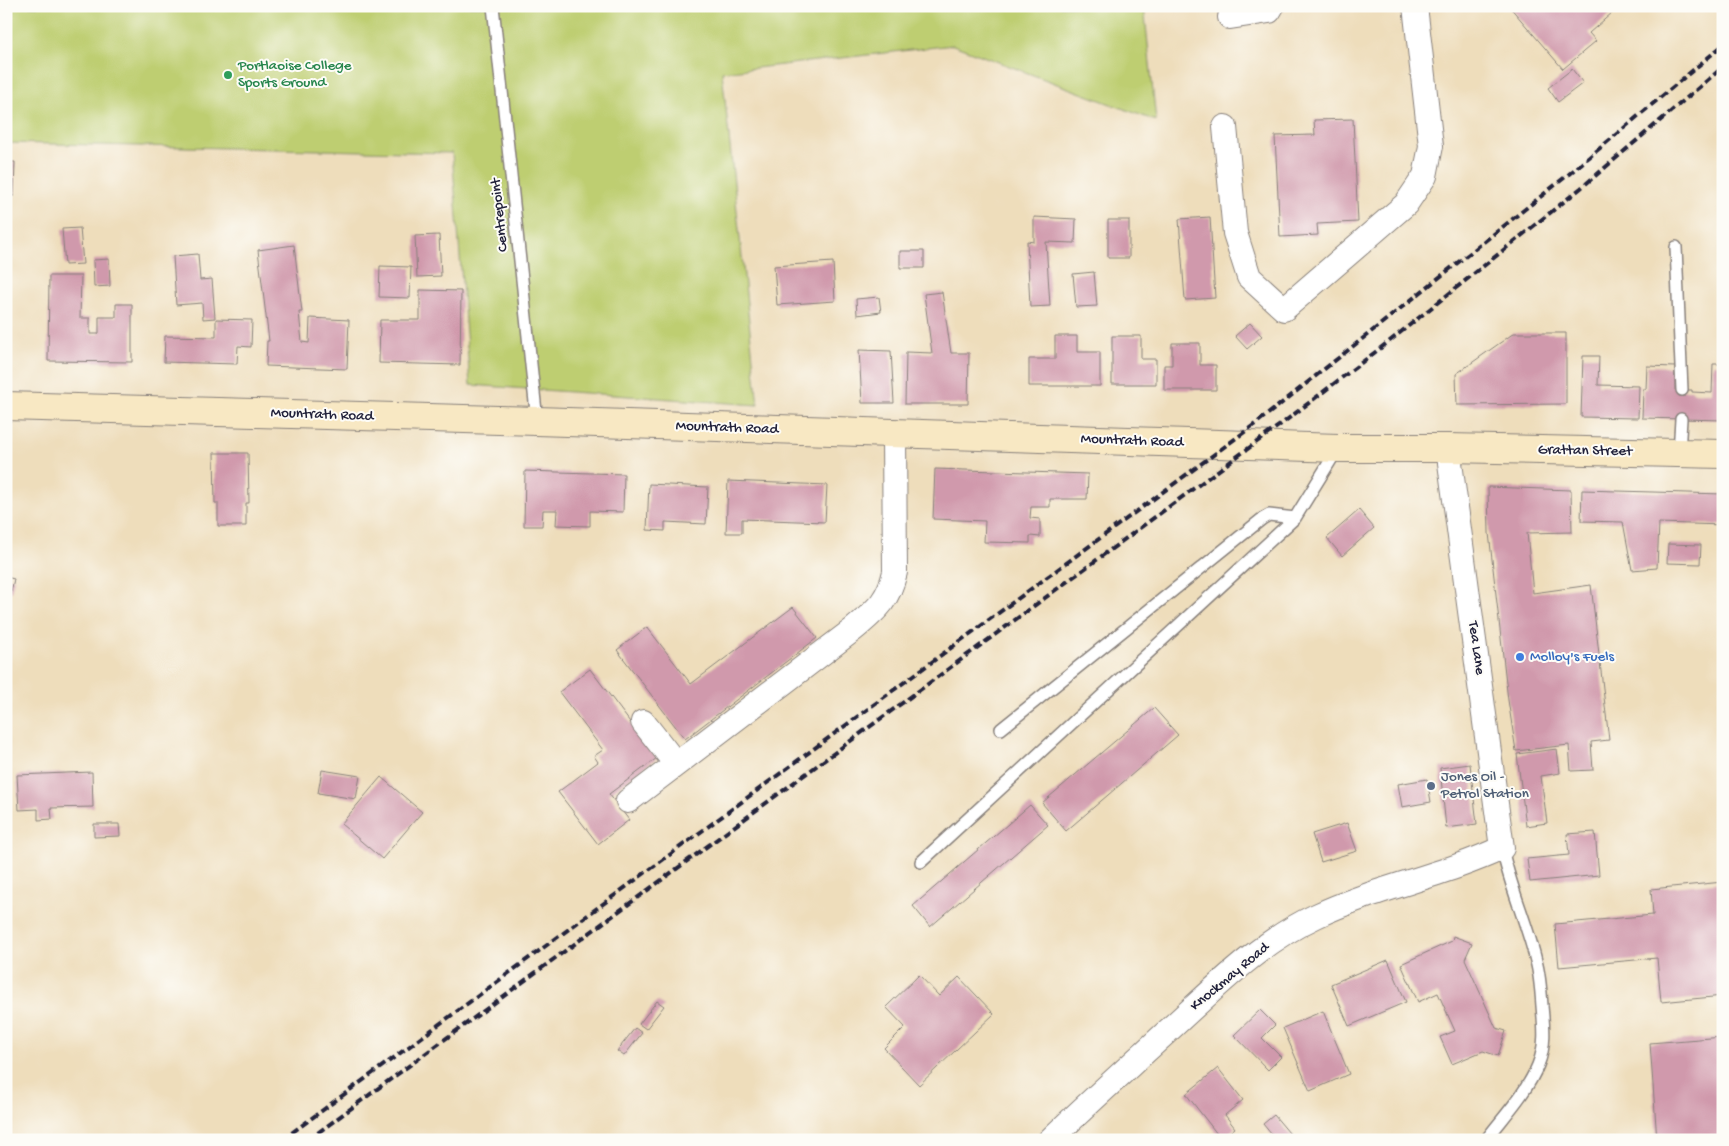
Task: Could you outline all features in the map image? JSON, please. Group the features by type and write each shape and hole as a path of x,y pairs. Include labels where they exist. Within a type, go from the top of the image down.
{"main road":[{"name":"Mountrath Road","path":"6,406 536,421 1338,448 1448,448"},
{"name":"Grattan Street","path":"1448,448 1723,454"}],"street":[{"path":"1230,17 1269,10 1272,6"},
{"path":"1225,127 1235,233 1249,277 1284,308 1406,204 1426,176 1431,146 1415,6"},
{"path":"628,801 854,629 880,606 891,589 895,572 894,433"},
{"name":"Tea Lane","path":"1448,448 1502,848"},
{"path":"642,722 676,764"},
{"name":"Knockmay Road","path":"1050,1140 1236,969 1275,940 1316,916 1502,848"}],"lane":[{"name":"Centrepoint","path":"494,6 536,421"},
{"path":"1676,247 1682,390"},
{"path":"1679,453 1681,419"},
{"path":"921,862 1296,518 1338,448"},
{"path":"1001,729 1262,519 1269,515 1296,518"},
{"path":"1486,1140 1525,1088 1538,1067 1544,1047 1544,1022 1536,962 1502,848"}],"green space":[{"path":"6,6 1144,6 1156,121 953,45 722,72 758,405 470,385 452,153 6,143"}],"building":[{"path":"1509,6 1620,6 1589,33 1596,41 1563,69"},
{"path":"1572,69 1583,83 1558,102 1548,88"},
{"path":"1353,119 1358,222 1317,224 1318,235 1280,237 1275,136 1315,135 1314,120"},
{"path":"6,162 15,162 14,196 6,195"},
{"path":"1034,217 1076,219 1075,243 1046,242 1050,306 1030,307 1027,241 1034,242"},
{"path":"1210,217 1215,298 1185,300 1179,219"},
{"path":"1108,220 1129,220 1129,258 1108,258"},
{"path":"80,228 83,264 65,265 62,229"},
{"path":"439,235 441,276 417,277 415,236"},
{"path":"294,245 302,312 299,312 302,342 309,343 310,318 349,320 347,369 266,366 267,341 269,341 258,250"},
{"path":"900,251 924,251 924,268 900,268"},
{"path":"198,254 200,280 212,279 215,318 203,319 202,303 176,305 173,256"},
{"path":"109,259 110,286 94,287 93,260"},
{"path":"833,262 835,301 777,305 774,266"},
{"path":"380,266 411,267 410,298 379,297"},
{"path":"1094,272 1097,306 1076,307 1073,274"},
{"path":"49,276 81,276 80,318 90,318 90,334 99,334 99,317 116,317 116,304 132,304 132,362 48,361"},
{"path":"420,290 461,291 460,365 379,363 380,320 420,320"},
{"path":"942,292 951,353 969,353 968,404 905,404 906,352 932,353 924,294"},
{"path":"879,297 881,312 857,315 856,299"},
{"path":"216,319 252,320 251,347 238,346 237,364 164,362 165,336 216,337"},
{"path":"1250,323 1262,336 1247,349 1235,336"},
{"path":"1514,333 1566,333 1566,404 1457,405 1456,374"},
{"path":"1055,336 1077,336 1077,352 1100,352 1100,386 1029,386 1029,359 1055,359"},
{"path":"1112,336 1141,336 1141,359 1156,359 1156,384 1112,384"},
{"path":"1172,343 1200,343 1200,365 1216,365 1216,390 1164,390 1164,365 1172,365"},
{"path":"859,350 891,351 894,403 862,403"},
{"path":"1583,356 1599,356 1598,385 1639,386 1638,418 1581,417"},
{"path":"1713,364 1723,364 1723,420 1642,418 1643,389 1646,389 1647,366 1675,367 1675,390 1712,393"},
{"path":"214,453 248,453 249,503 246,503 246,526 218,526 218,503 215,503"},
{"path":"935,469 1088,474 1087,499 1050,499 1050,507 1031,507 1030,518 1040,519 1040,537 1030,536 1030,543 984,542 985,521 933,519"},
{"path":"525,471 624,474 623,512 590,511 590,526 556,525 557,510 543,510 542,526 524,526"},
{"path":"728,481 827,485 825,522 742,519 742,533 726,533"},
{"path":"649,484 708,487 706,524 665,522 665,531 647,530"},
{"path":"1488,487 1571,490 1572,532 1527,533 1533,593 1591,585 1609,740 1591,742 1593,770 1571,771 1569,745 1516,751 1508,700 1489,533"},
{"path":"1582,490 1723,494 1723,525 1659,523 1657,568 1632,570 1623,522 1581,521"},
{"path":"1359,510 1374,528 1342,556 1327,538"},
{"path":"1668,544 1701,545 1700,564 1667,563"},
{"path":"6,577 14,579 11,592 6,591"},
{"path":"793,607 817,638 685,739 617,650 647,627 691,684"},
{"path":"590,669 657,758 609,794 629,820 598,844 558,792 598,762 594,756 603,750 559,692"},
{"path":"1154,708 1178,735 1066,831 1042,803"},
{"path":"1557,749 1560,773 1541,776 1547,823 1526,826 1517,754"},
{"path":"1470,764 1477,824 1446,828 1440,768"},
{"path":"322,770 360,776 356,799 318,793"},
{"path":"92,772 93,807 51,808 52,819 38,820 38,809 19,810 17,775"},
{"path":"381,777 422,812 382,859 341,824"},
{"path":"1427,779 1431,802 1402,807 1398,784"},
{"path":"1030,805 1048,825 930,927 913,906"},
{"path":"1347,823 1357,851 1321,862 1312,834"},
{"path":"94,824 119,824 120,836 94,837"},
{"path":"1595,832 1599,875 1530,882 1527,859 1569,855 1567,834"},
{"path":"1723,882 1723,996 1661,1002 1657,958 1559,967 1555,924 1653,915 1651,889"},
{"path":"1453,936 1472,943 1465,959 1496,1028 1506,1031 1498,1056 1483,1051 1452,1064 1440,1037 1455,1031 1438,993 1418,1002 1401,964 1452,941"},
{"path":"1388,960 1406,1002 1349,1026 1331,984"},
{"path":"919,975 939,996 959,977 994,1014 919,1085 884,1048 905,1027 886,1007"},
{"path":"657,1001 664,1006 646,1029 639,1024"},
{"path":"1260,1010 1275,1025 1262,1038 1281,1057 1268,1070 1234,1035"},
{"path":"1323,1011 1349,1074 1310,1091 1283,1028"},
{"path":"635,1028 642,1033 624,1056 617,1051"},
{"path":"1723,1037 1723,1139 1657,1140 1650,1043"},
{"path":"1218,1068 1243,1100 1225,1115 1235,1128 1221,1139 1186,1094"},
{"path":"1274,1115 1295,1140 1276,1140 1263,1124"}],"railway":[{"path":"282,1140 1258,422 1569,174 1723,45"},
{"path":"308,1140 1280,425 1391,340 1581,188 1723,67"}],"place":[{"name":"Portlaoise College Sports Ground","path":"228,75"},
{"name":"Molloy's Fuels","path":"1520,657"},
{"name":"Jones Oil - Petrol Station","path":"1431,786"}]}
